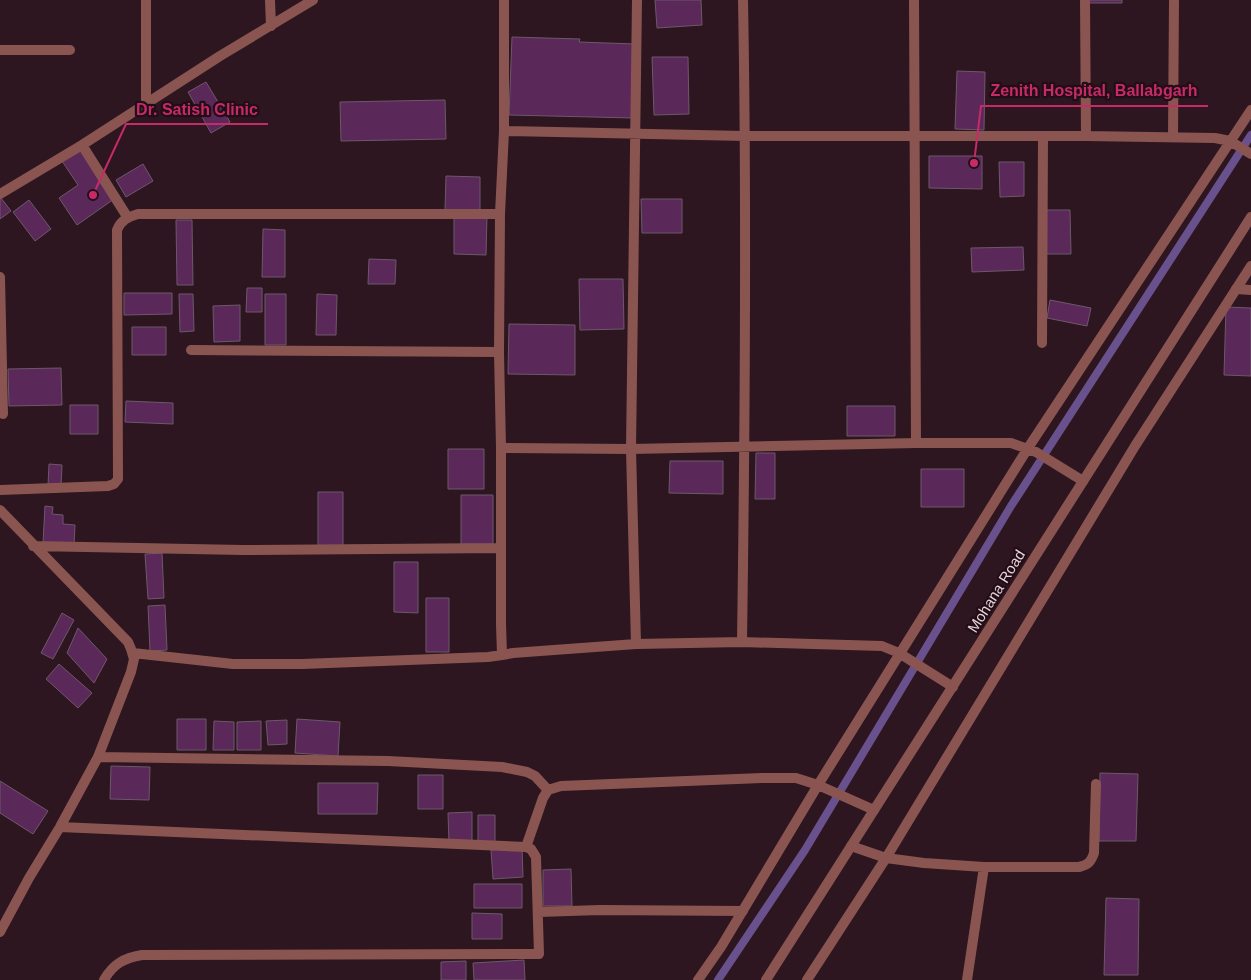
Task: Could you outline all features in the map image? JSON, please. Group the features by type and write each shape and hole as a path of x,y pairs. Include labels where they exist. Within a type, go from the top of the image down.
{"street":[{"path":"146,0 146,105"},
{"path":"270,0 271,26"},
{"path":"0,194 82,145 220,56 312,0"},
{"path":"502,655 499,352 500,214 504,131 504,0"},
{"path":"636,644 631,449 637,0"},
{"path":"742,642 745,446 743,0"},
{"path":"914,0 916,442"},
{"path":"1085,0 1086,136"},
{"path":"1173,137 1174,0"},
{"path":"0,50 70,50"},
{"path":"698,980 721,947 1032,450 1233,142 1251,110"},
{"path":"504,131 745,136 1215,138 1233,142 1251,154"},
{"path":"1042,343 1043,136"},
{"path":"82,145 128,218"},
{"path":"0,490 108,486 114,484 118,479 117,230 120,224 128,218 138,214 500,214"},
{"name":"Mohana Road","path":"766,980 1251,217"},
{"path":"807,980 886,858 1135,446 1251,266"},
{"path":"0,277 3,414"},
{"path":"1236,289 1251,290"},
{"path":"191,350 499,352"},
{"path":"501,448 631,449 916,442 1010,443 1032,450 1083,481"},
{"path":"0,510 128,642 134,659 131,672 98,757 0,932"},
{"path":"34,546 243,550 501,548"},
{"path":"133,653 233,664 302,664 488,657 636,644 742,642 882,646 904,656 953,687"},
{"path":"98,757 388,761 502,767 527,772 535,776 548,790"},
{"path":"526,847 542,798 548,790 568,786 796,778 822,786 874,810"},
{"path":"851,846 886,858 924,863 984,867 1079,867 1092,861 1094,853 1096,784"},
{"path":"60,827 526,847 534,853 538,863 539,954 142,955 122,960 104,980"},
{"path":"967,980 984,867"},
{"path":"538,912 600,910 743,911"}],"building":[{"path":"655,0 701,0 702,25 657,28"},
{"path":"1086,0 1122,0 1122,3 1086,3"},
{"path":"512,37 580,39 579,42 635,44 633,118 509,115"},
{"path":"652,57 688,57 689,114 654,115"},
{"path":"957,71 985,72 984,130 955,129"},
{"path":"206,82 230,122 211,133 188,92"},
{"path":"445,100 446,139 341,141 340,102"},
{"path":"80,149 114,199 77,225 59,198 78,185 62,161"},
{"path":"929,156 982,156 982,189 929,188"},
{"path":"999,162 1024,162 1024,196 1000,197"},
{"path":"143,164 153,181 126,197 116,180"},
{"path":"446,176 480,177 480,211 445,210"},
{"path":"0,199 11,211 0,219"},
{"path":"641,199 682,199 682,233 642,233"},
{"path":"29,200 51,229 35,241 13,212"},
{"path":"1044,210 1070,210 1071,254 1045,254"},
{"path":"454,214 487,215 486,255 454,254"},
{"path":"176,220 192,220 193,285 177,285"},
{"path":"263,229 285,230 285,277 262,277"},
{"path":"1023,247 1024,270 972,272 971,248"},
{"path":"369,259 396,260 395,284 368,284"},
{"path":"579,279 623,279 624,329 580,330"},
{"path":"247,288 262,288 262,312 246,312"},
{"path":"124,293 172,293 172,314 124,315"},
{"path":"179,294 193,294 194,331 180,332"},
{"path":"265,294 286,294 286,345 265,345"},
{"path":"317,294 337,295 336,335 316,335"},
{"path":"1050,300 1091,308 1087,326 1047,318"},
{"path":"240,305 240,341 214,342 213,306"},
{"path":"1226,307 1251,308 1251,376 1224,375"},
{"path":"509,324 575,325 575,375 508,374"},
{"path":"132,327 166,327 166,355 132,355"},
{"path":"61,368 62,405 9,406 8,369"},
{"path":"126,401 173,403 173,424 125,422"},
{"path":"70,405 98,405 98,434 70,434"},
{"path":"847,406 895,406 895,436 847,436"},
{"path":"448,449 484,449 484,489 448,489"},
{"path":"756,453 775,453 775,499 755,499"},
{"path":"670,461 723,461 723,494 669,493"},
{"path":"49,464 62,465 61,486 48,486"},
{"path":"921,469 964,469 964,507 921,507"},
{"path":"318,492 343,492 343,547 318,547"},
{"path":"461,495 493,495 493,545 461,545"},
{"path":"45,506 53,507 52,514 63,515 63,524 75,525 74,545 43,543"},
{"path":"162,553 164,598 148,599 145,554"},
{"path":"394,562 418,562 418,613 394,612"},
{"path":"426,598 449,598 449,652 426,652"},
{"path":"165,605 167,650 150,651 148,606"},
{"path":"62,613 74,620 53,659 41,653"},
{"path":"78,628 107,659 94,683 67,653"},
{"path":"59,664 92,693 78,708 46,679"},
{"path":"177,719 206,719 206,750 177,750"},
{"path":"297,719 340,722 338,756 295,753"},
{"path":"287,720 287,744 268,745 266,721"},
{"path":"214,721 234,722 234,750 213,750"},
{"path":"261,721 261,750 237,750 237,722"},
{"path":"111,766 150,767 149,800 110,799"},
{"path":"1100,773 1138,774 1136,841 1099,841"},
{"path":"418,775 443,775 443,809 418,809"},
{"path":"0,781 48,811 33,834 0,813"},
{"path":"318,783 378,783 377,814 318,814"},
{"path":"472,812 472,843 449,843 448,813"},
{"path":"478,815 495,815 495,844 478,844"},
{"path":"522,848 523,877 493,879 491,850"},
{"path":"571,869 572,906 543,906 543,870"},
{"path":"474,884 522,884 522,908 474,908"},
{"path":"1106,898 1139,899 1138,975 1104,975"},
{"path":"472,913 502,914 502,939 472,939"},
{"path":"524,960 525,980 474,980 473,963"},
{"path":"466,961 466,980 441,980 441,962"}],"waterway":[{"path":"718,980 805,850 1011,506 1251,135"}],"place":[{"name":"Zenith Hospital, Ballabgarh","path":"974,163"},
{"name":"Dr. Satish Clinic","path":"93,195"}]}
